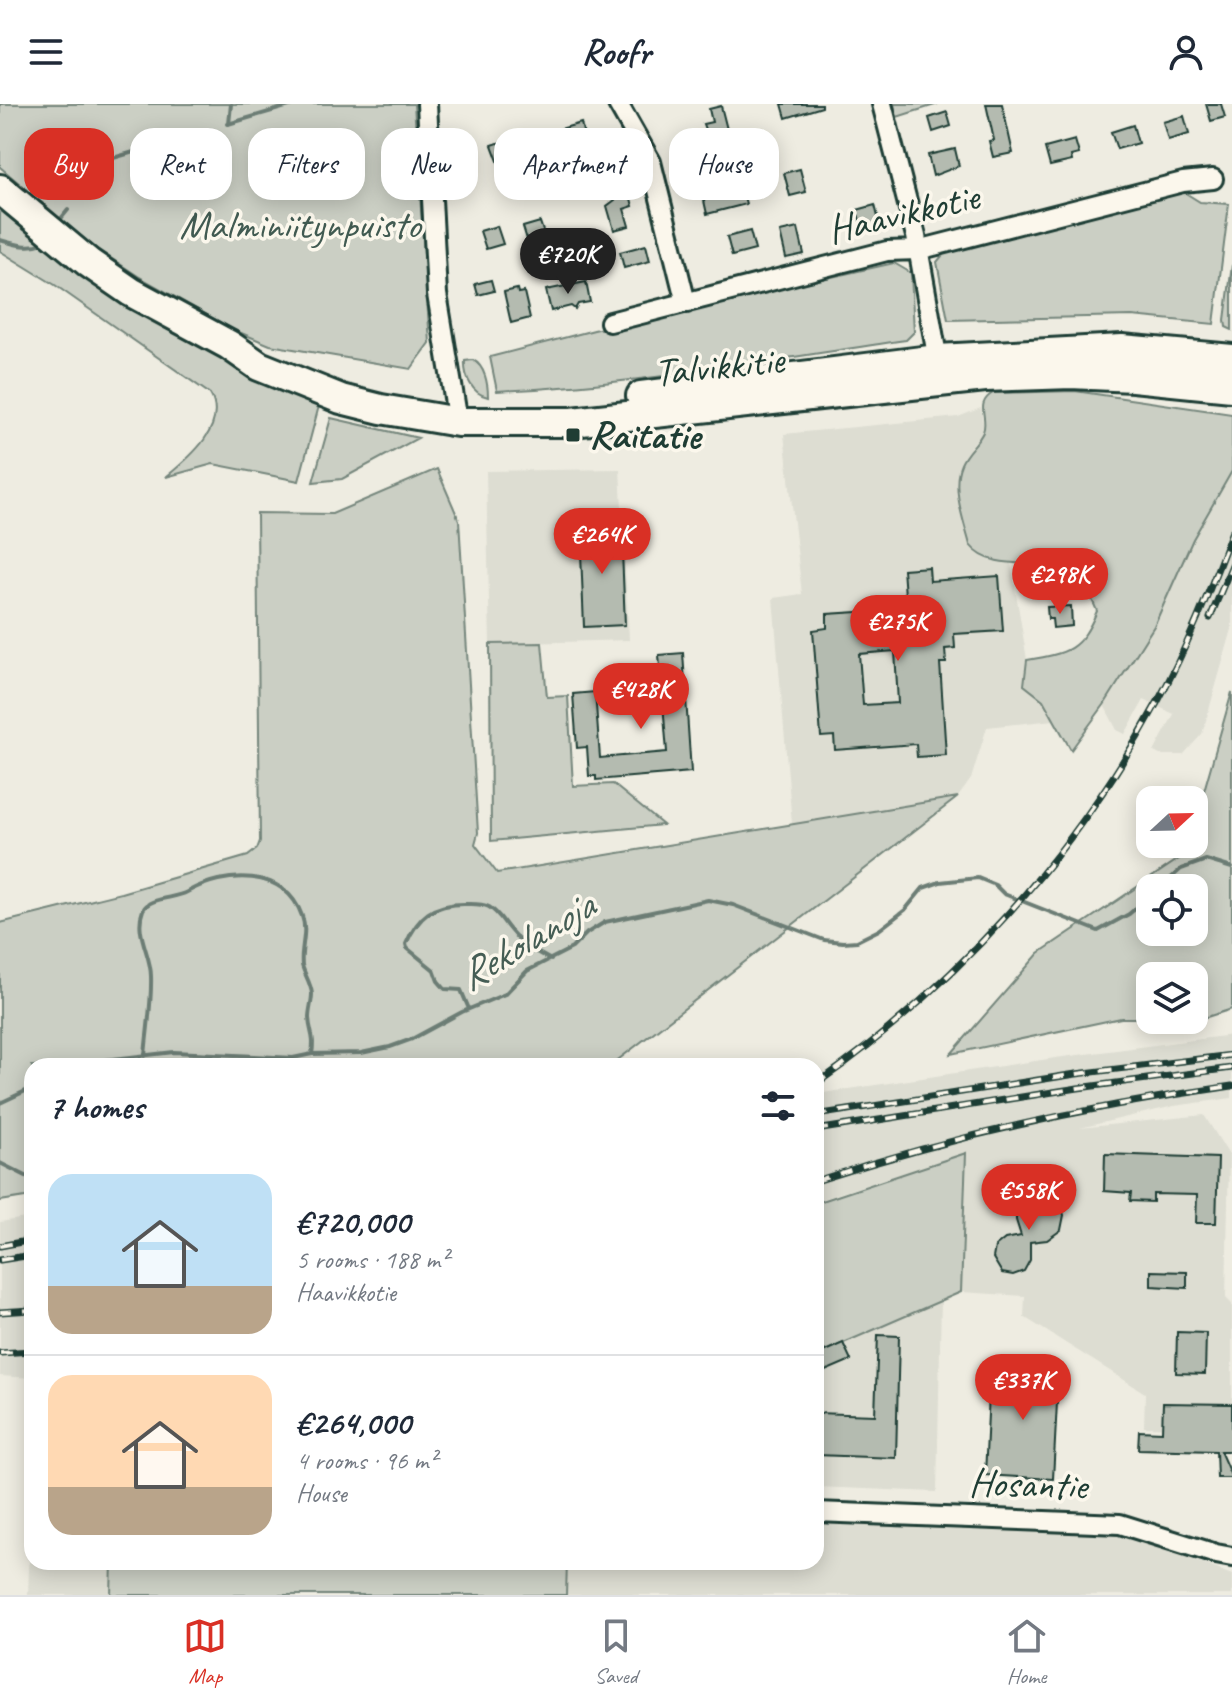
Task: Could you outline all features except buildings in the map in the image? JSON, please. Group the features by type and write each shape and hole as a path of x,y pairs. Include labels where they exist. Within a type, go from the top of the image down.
{"main road":[{"name":"Talvikkitie","path":"0,189 89,263 131,292 229,345 259,366 341,399 381,409 457,412 576,406 1122,349 1232,359"},
{"name":"Talvikkitie","path":"940,370 1133,377 1232,387"}],"street":[{"path":"427,104 437,294 457,412"},
{"path":"618,104 651,162 686,303"},
{"path":"882,104 918,250 940,370"},
{"name":"Haavikkotie","path":"610,322 887,251 918,250 1183,182 1213,179"},
{"name":"Hosantie","path":"824,1512 1120,1524 1232,1557"}],"shaded area":[{"path":"981,408 984,431 970,447 1002,562 1011,563 1027,660 1025,685 1043,700 1054,720 987,727 971,779 958,797 792,824 773,598 802,594 784,434 958,417"},
{"path":"620,469 629,640 490,644 486,471"},
{"path":"1232,471 1232,629 1202,734 1183,755 1160,755 1154,752 1174,714 1144,700 1125,734 1117,730 1104,705 1154,626 1193,539"},
{"path":"1232,1035 1232,1098 1174,1106 1080,1128 1204,1115 1229,1155 1226,1298 1232,1304 1232,1429 1144,1427 1145,1393 1024,1317 1025,1296 961,1292 966,1153 824,1198 824,1093"},
{"path":"24,1218 24,1378 0,1376 0,1222"},
{"path":"941,1299 937,1492 824,1487 824,1351"},
{"path":"824,1524 1120,1531 1232,1575 1232,1595 566,1595 567,1570 824,1570"},
{"path":"29,1570 112,1570 111,1595 28,1595"}],"green space":[{"name":"Malminiitynpuisto","path":"0,104 414,104 416,128 381,128 381,200 420,200 430,343 411,369 270,345 234,330 138,276 94,247 39,200 114,200 114,128 24,128 24,187 0,167"},
{"path":"894,104 938,104 897,117"},
{"path":"1179,189 1200,202 1229,204 1214,324 1132,316 948,320 937,262 946,251"},
{"path":"0,202 98,284 169,329 279,388 320,402 299,481 213,464 166,477 195,451 210,430 214,406 210,394 55,285 0,251"},
{"path":"894,263 911,273 914,332 906,340 651,378 497,391 490,357 594,330"},
{"path":"1232,265 1232,330 1226,327 1225,320"},
{"path":"473,360 483,371 488,397 473,388 468,378 465,361"},
{"path":"1075,391 1232,414 1232,471 1193,539 1154,626 1071,750 1043,700 1024,685 1027,660 1071,648 1085,635 1097,611 1081,574 1052,565 989,559 970,545 957,483 963,460 983,432 983,406 987,397 993,393"},
{"path":"331,418 418,438 342,479 313,482"},
{"path":"437,469 459,520 478,833 475,844 497,873 958,797 620,1058 24,1058 24,1197 0,1201 0,923 121,893 248,856 257,849 260,841 257,513 332,514"},
{"path":"542,643 547,697 568,696 573,786 613,784 663,825 491,841 490,644"},
{"path":"1232,692 1232,1009 1208,1017 1208,962 1136,962 1136,1018 1121,1018 951,1054 1039,953 1136,888 1136,946 1208,946 1208,874 1156,874 1180,858 1208,858 1208,786 1205,786"},
{"path":"966,1153 961,1292 824,1352 824,1200"},
{"path":"112,1570 567,1570 566,1595 111,1595"}],"waterway":[{"path":"229,124 231,104"},
{"path":"228,124 296,104"},
{"path":"114,158 130,153"},
{"path":"59,221 68,210"},
{"path":"0,240 27,246 43,243"},
{"name":"Rekolanoja","path":"1175,874 1206,860 1232,868"},
{"path":"145,1056 151,976 140,927 143,910 156,900 235,877 268,881 282,889 294,900 302,916 302,965 312,994 309,1018 312,1054"},
{"name":"Rekolanoja","path":"293,1058 312,1054 361,1053 412,1039 462,1012 505,994 527,971 572,948 587,933 605,922 708,900 733,905 824,940 843,942 857,941 879,930 905,910 923,888 940,882 978,878 995,885 1004,894 1098,931 1136,908"},
{"path":"469,1009 461,990 445,989 434,970 407,948 406,944 421,919 435,909 476,904 489,907 519,939 551,960"},
{"name":"Rekolanoja","path":"122,1058 174,1052 293,1058"},
{"name":"Rekolanoja","path":"0,1103 24,1092"},
{"path":"0,1163 24,1175"}],"railway":[{"path":"824,1078 917,1004 964,960 1050,864 1089,812 1125,759 1168,682 1198,618 1232,531"},
{"path":"1210,618 1232,565"},
{"path":"824,1114 1076,1074 1232,1055"},
{"path":"824,1129 1078,1088 1232,1068"},
{"path":"824,1178 1022,1124 1232,1086"},
{"path":"0,1246 24,1242"},
{"path":"0,1260 24,1256"},
{"path":"0,1312 24,1310"},
{"path":"0,1353 24,1352"}],"place":[{"name":"Raitatie","path":"573,435"}]}
